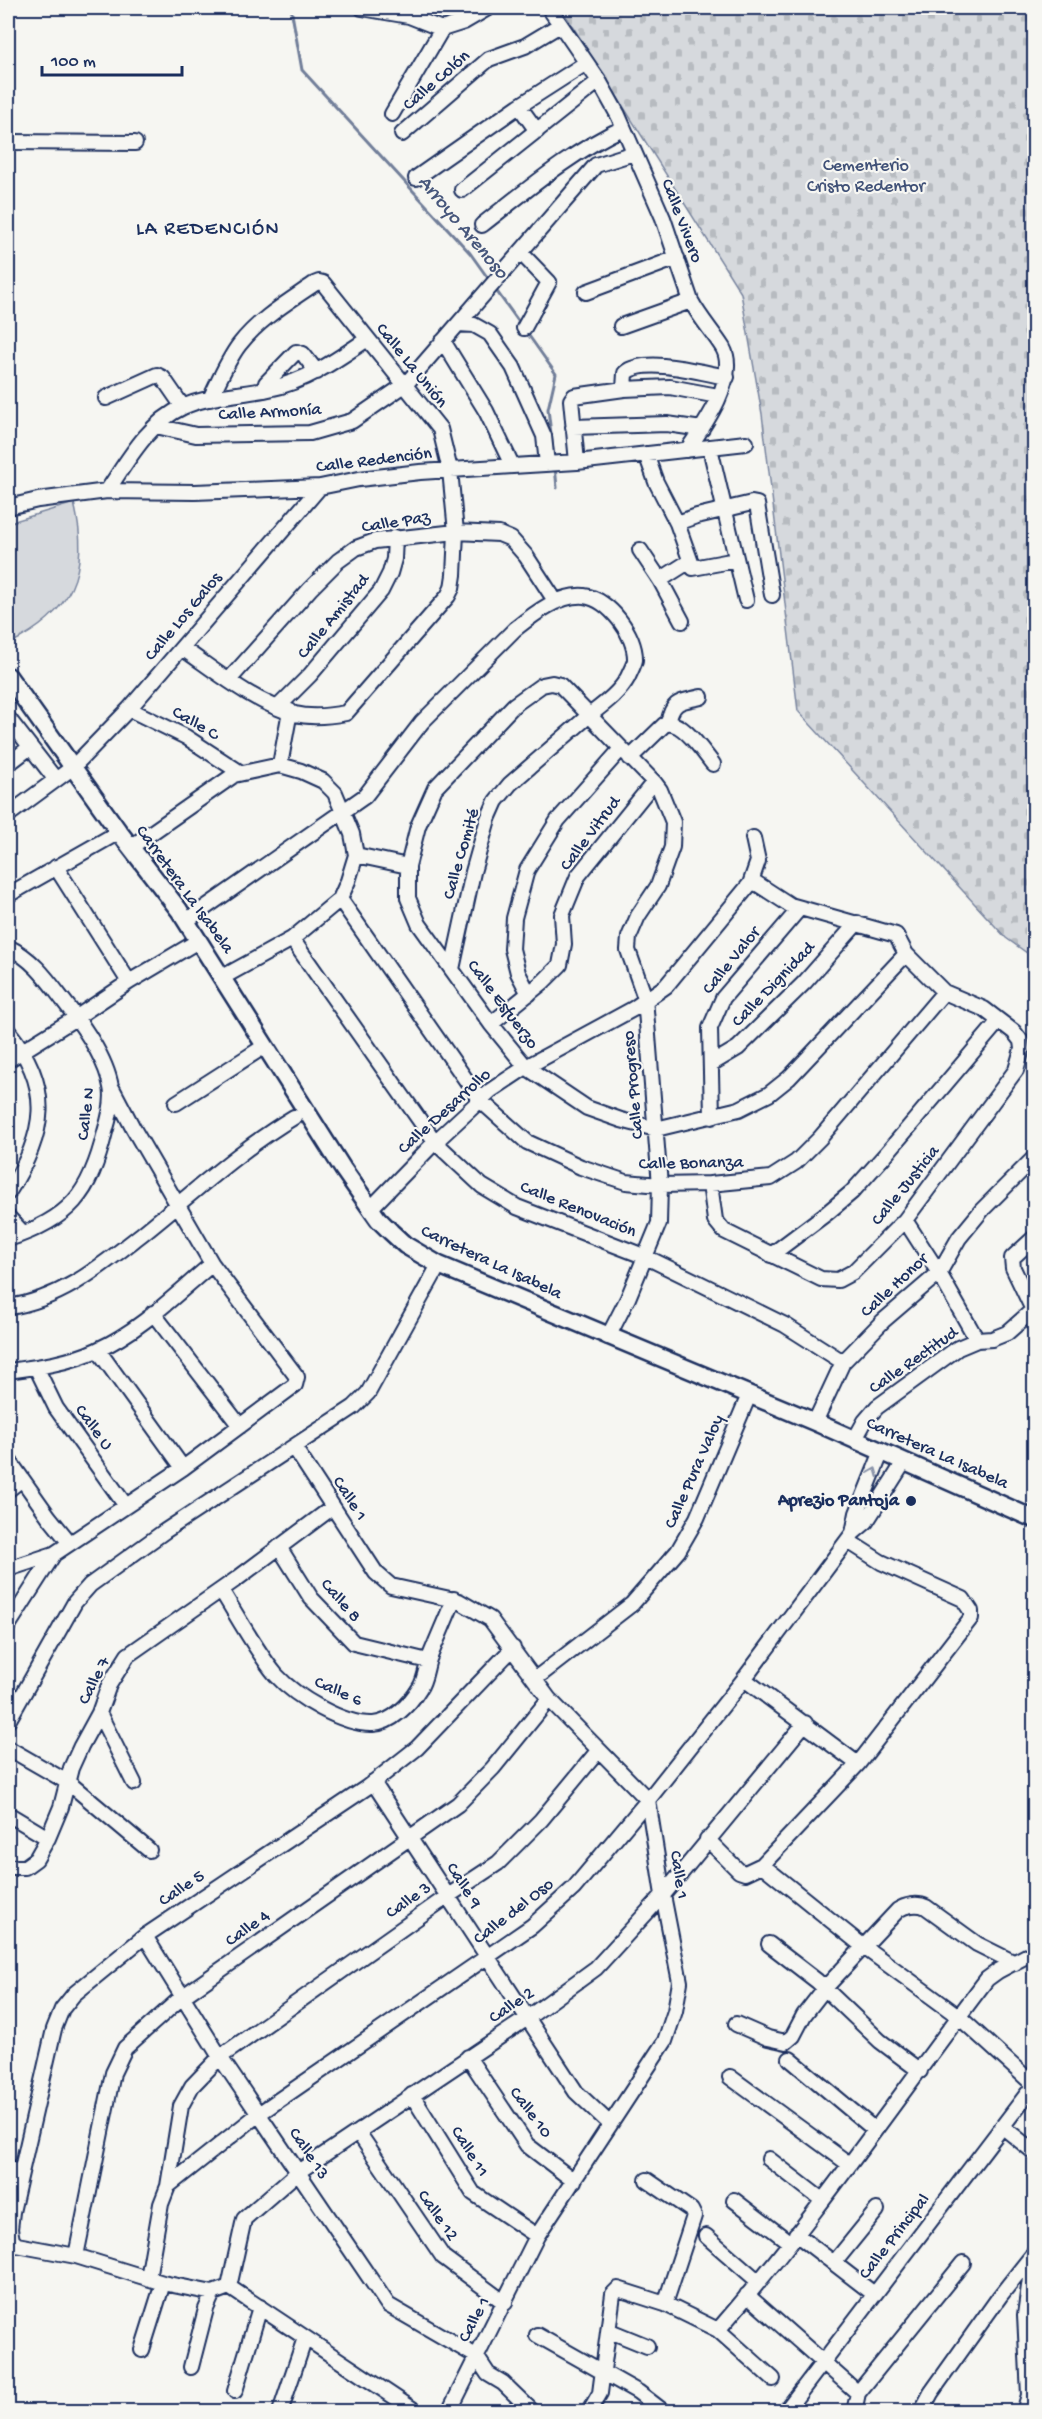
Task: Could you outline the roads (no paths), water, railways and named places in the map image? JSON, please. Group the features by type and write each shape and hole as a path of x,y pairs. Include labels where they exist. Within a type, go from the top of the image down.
{"main road":[{"name":"Carretera La Isabela","path":"8,676 72,768 186,921 371,1208 405,1245 439,1265 855,1439 1035,1519"}],"street":[{"path":"362,8 409,16 442,29 464,22 488,8"},
{"name":"Calle Vivero","path":"549,8 599,81 623,128 663,218 691,301 723,350 728,364 727,377"},
{"name":"Calle Colón","path":"402,134 489,59 525,46 560,25"},
{"path":"392,114 442,29"},
{"path":"416,178 519,106 586,63"},
{"path":"462,190 599,81"},
{"path":"519,106 537,131"},
{"path":"482,225 544,176 603,137 623,128"},
{"path":"8,142 135,143"},
{"name":"Calle Armonía","path":"156,426 196,435 310,433 351,421 405,384 596,165 634,153"},
{"path":"521,253 549,282 524,328"},
{"path":"586,292 677,258"},
{"name":"Calle La Unión","path":"182,648 250,694 296,714 329,716 346,713 452,588 456,532 450,470 440,429 320,282 262,320 238,346 210,399"},
{"path":"621,326 691,301"},
{"path":"458,324 474,325 490,334 513,367 544,436 550,463"},
{"path":"107,491 144,438 156,426 183,407 210,399 287,385 317,372 366,340"},
{"path":"443,341 486,411 512,465"},
{"path":"265,390 266,383 296,352 303,354 317,372"},
{"path":"624,389 625,373 645,366 659,366 727,377 702,429 687,450"},
{"path":"106,398 157,375 164,378 183,407"},
{"path":"572,462 573,397 624,389 670,387 718,396"},
{"path":"573,427 668,424 702,429"},
{"name":"Calle Redención","path":"8,507 38,500 107,491 195,492 320,487 359,479 572,462 746,443"},
{"path":"710,448 746,600"},
{"path":"646,454 656,482 677,523 694,569 736,560"},
{"name":"Calle Los Galos","path":"8,815 72,768 129,709 320,487"},
{"path":"677,523 724,509 753,503 758,506 772,595"},
{"name":"Calle Paz","path":"229,680 338,561 356,548 395,537 456,532 499,534 511,539 540,574 556,602"},
{"name":"Calle Amistad","path":"284,709 381,591 394,559 395,537"},
{"path":"640,550 660,580 682,621"},
{"path":"660,580 690,561"},
{"name":"Calle Comité","path":"186,921 344,812 365,795 422,722 515,629 556,602 570,597 585,596 602,602 617,616 630,637 635,660 622,687 510,784 496,801 488,819 473,872 452,969"},
{"name":"Calle Progreso","path":"552,683 560,685 654,782 660,790 673,822 672,847 658,886 638,916 629,937 628,950 645,998 660,1185 659,1222 646,1257 608,1337"},
{"name":"Calle Esfuerzo","path":"552,683 542,685 514,705 435,788 418,826 408,866 408,898 419,924 491,1024 526,1067 587,1108 621,1120 656,1128 739,1109 769,1094 789,1078 906,954"},
{"path":"529,994 518,973 512,949 514,918 527,870 558,820 626,753 668,723 670,711 681,701 701,697"},
{"name":"Calle C","path":"129,709 186,737 242,773"},
{"path":"280,765 284,709"},
{"path":"8,718 56,780"},
{"path":"668,723 682,727 713,764"},
{"path":"8,764 29,748"},
{"path":"131,847 202,795 234,775 280,765 323,781 335,793 352,834 356,855 340,899 292,939 223,977"},
{"name":"Calle Vitrud","path":"491,1024 529,994 560,965 564,944 562,915 578,876 654,782"},
{"path":"8,895 119,832"},
{"path":"753,838 758,861 750,884 756,883 800,908 896,935 906,954 944,992 984,1009 998,1022 852,1192 771,1255"},
{"path":"356,855 408,866"},
{"path":"56,867 129,982"},
{"name":"Calle Desarrollo","path":"371,1208 435,1142 480,1100 526,1067 633,1009 645,998 666,986 750,884"},
{"name":"Calle Bonanza","path":"340,899 480,1100 527,1142 581,1167 626,1182 660,1185 710,1184 771,1178 796,1162 820,1138 944,992"},
{"name":"Calle Valor","path":"712,1117 710,1028 723,998 800,908"},
{"name":"Calle Dignidad","path":"711,1064 738,1047 772,1015 805,982 857,923"},
{"name":"Calle Renovación","path":"292,939 435,1142 482,1186 517,1207 646,1257 785,1325 843,1362"},
{"path":"8,1060 129,982 198,941"},
{"name":"Calle N","path":"8,947 19,953 47,978 77,1017 100,1057 112,1088 100,1154 79,1198 59,1216 8,1239"},
{"name":"Calle Justicia","path":"710,1184 715,1220 724,1231 821,1279 838,1280 853,1272 905,1220 1016,1070 1021,1058 1021,1041 1014,1032 998,1022"},
{"path":"8,1031 23,1050 40,1091 40,1120 28,1155 8,1193"},
{"path":"176,1103 265,1046"},
{"path":"8,1569 54,1554 183,1468 295,1385 297,1377 212,1264 112,1088"},
{"path":"8,1307 43,1300 100,1268 242,1152 294,1117"},
{"name":"Calle Honor","path":"815,1422 843,1362 883,1321 939,1273 959,1238 982,1210 1035,1158"},
{"path":"8,1217 23,1233"},
{"path":"905,1220 939,1273 977,1340"},
{"path":"1034,1310 1013,1268 1012,1258 1035,1238"},
{"path":"8,1371 63,1362 98,1350 129,1332 212,1264"},
{"path":"8,1721 75,1602 90,1585 165,1532 354,1407 368,1393 439,1265"},
{"name":"Calle Rectitud","path":"855,1439 865,1421 877,1407 958,1348 977,1340 992,1339 1007,1333 1034,1310"},
{"path":"153,1313 240,1426"},
{"path":"98,1350 183,1468"},
{"name":"Calle U","path":"36,1367 56,1408 126,1506"},
{"name":"Calle Pura Valoy","path":"535,1679 632,1604 678,1551 698,1518 749,1395"},
{"name":"Calle 1","path":"294,1447 376,1573 391,1586 454,1599 490,1618 549,1699 648,1800 680,1982 675,2011 665,2041 609,2123 537,2236 449,2412"},
{"name":"Calle del Oso","path":"850,1537 857,1513 882,1452"},
{"path":"8,1458 70,1543"},
{"name":"Calle del Oso","path":"168,2186 260,2113 532,1926 574,1888 648,1800 744,1678 850,1537 866,1522 904,1462"},
{"path":"8,1490 22,1479"},
{"name":"Calle 7","path":"8,1867 25,1867 36,1859 48,1838 69,1783 71,1768 99,1713 109,1685 128,1655 333,1507"},
{"path":"707,1839 739,1871 745,1873 762,1865 858,1764 967,1624 971,1611 963,1599 881,1562 850,1537"},
{"name":"Calle 8","path":"279,1547 310,1598 354,1643 428,1661"},
{"path":"8,1626 54,1554"},
{"name":"Calle 6","path":"221,1590 276,1675 307,1700 353,1721 374,1724 391,1718 407,1705 420,1688 428,1661 454,1599"},
{"name":"Calle 5","path":"12,2247 10,2229 19,2177 54,2030 62,2008 74,1994 145,1936 373,1782 417,1748 513,1648"},
{"path":"744,1678 858,1764"},
{"name":"Calle 4","path":"76,2256 113,2073 125,2048 182,1997 458,1804 493,1768 549,1699"},
{"path":"99,1713 134,1783"},
{"name":"Calle 2","path":"229,2287 243,2219 298,2172 526,2019 596,1968 663,1895 805,1723"},
{"path":"8,1748 69,1783 149,1850"},
{"name":"Calle 3","path":"148,2278 161,2204 168,2186 181,2106 192,2085 220,2057 498,1863 541,1820 598,1751"},
{"name":"Calle 9","path":"373,1782 411,1837 526,2019 576,2092 609,2123"},
{"path":"8,1814 48,1838"},
{"path":"762,1865 864,1947 958,2016 1034,2085"},
{"path":"736,2024 768,2038 786,2042 793,2036 804,2015 825,1988 901,1908 921,1905 976,1944 1015,1963"},
{"name":"Calle 13","path":"145,1936 220,2057 388,2305 476,2356 488,2374 503,2383 533,2412"},
{"path":"770,1944 825,1988 866,2029 920,2071"},
{"path":"717,2330 759,2282 793,2238 987,1979 1035,1952"},
{"name":"Calle 10","path":"468,2057 527,2145 574,2181"},
{"path":"790,2059 875,2130"},
{"path":"730,2077 849,2164"},
{"name":"Calle Principal","path":"785,2412 1034,2085"},
{"name":"Calle 11","path":"412,2095 473,2193 537,2236"},
{"path":"1003,2127 1035,2152"},
{"name":"Calle 12","path":"358,2132 443,2257 505,2303"},
{"path":"769,2159 822,2200"},
{"path":"8,2166 19,2177"},
{"path":"647,2180 691,2210 694,2216 666,2304"},
{"path":"734,2200 834,2263 874,2294"},
{"path":"834,2263 877,2210"},
{"path":"706,2236 759,2282"},
{"path":"12,2247 76,2256 163,2283 213,2294 229,2287 417,2412"},
{"path":"921,2412 931,2393 1000,2296 1034,2254"},
{"path":"1024,2412 1029,2395 1025,2315 1034,2254"},
{"path":"854,2412 858,2393 963,2263"},
{"path":"142,2350 163,2283"},
{"path":"592,2411 600,2393 615,2290 618,2289 666,2304 717,2330 773,2379"},
{"path":"191,2367 206,2309 213,2294"},
{"path":"747,2295 858,2393"},
{"path":"235,2391 260,2307"},
{"path":"610,2331 647,2346"},
{"path":"537,2335 638,2392 664,2412"},
{"path":"280,2412 305,2338"}],"waterway":[{"name":"Arroyo Arenoso","path":"291,8 302,70 470,253 490,281"},
{"name":"Arroyo Arenoso","path":"495,289 521,325"},
{"name":"Arroyo Arenoso","path":"527,333 556,374 548,409 554,459"},
{"name":"Arroyo Arenoso","path":"555,466 557,488"}],"place":[{"name":"Aprezio Pantoja","path":"911,1501"}],"district":[{"name":"LA REDENCIÓN","path":"208,230"}],"park label":[{"name":"Cementerio Cristo Redentor","path":"866,176"}]}
